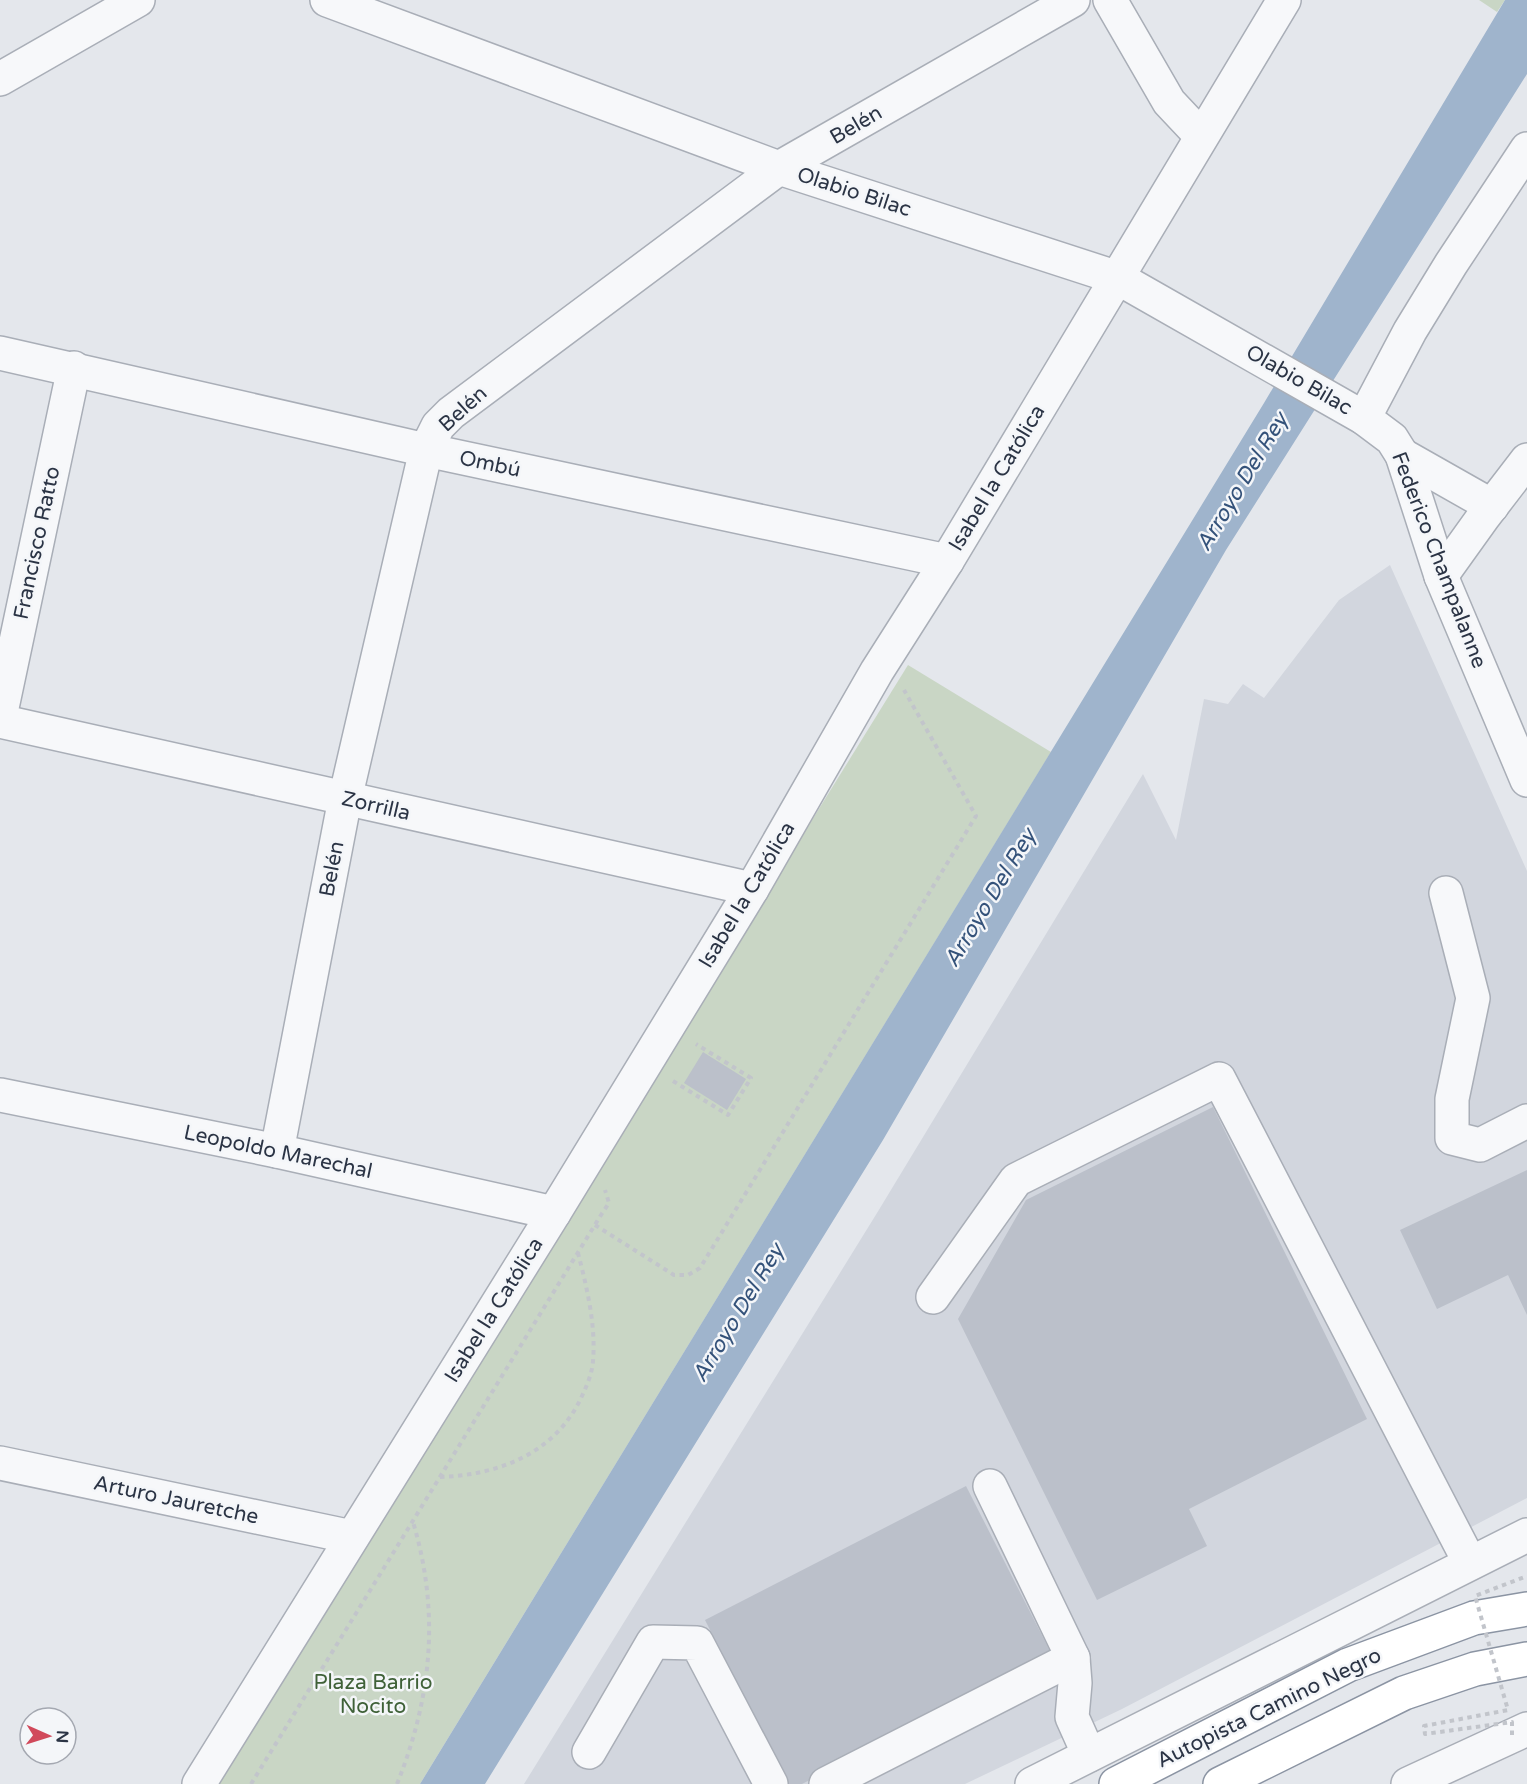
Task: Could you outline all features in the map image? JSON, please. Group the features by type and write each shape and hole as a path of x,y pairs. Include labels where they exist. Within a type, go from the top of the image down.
{"highway":[{"name":"Autopista Camino Negro","path":"1116,1784 1348,1665 1474,1617 1527,1609"},
{"path":"1220,1784 1404,1693 1475,1669 1527,1659"}],"street":[{"path":"0,80 138,0"},
{"name":"Olabio Bilac","path":"327,0 779,168 1118,278 1364,418"},
{"name":"Belén","path":"277,1150 345,799 426,450 438,426 451,413 779,168 1073,0"},
{"path":"1110,0 1169,102 1201,136"},
{"name":"Isabel la Católica","path":"199,1784 554,1213 752,889 877,671 947,561 1284,0"},
{"path":"1364,418 1451,264 1527,149"},
{"name":"Ombú","path":"0,352 426,450 947,561"},
{"name":"Francisco Ratto","path":"0,719 74,368"},
{"name":"Federico Champalanne","path":"1364,418 1392,439 1402,455 1441,576 1527,780"},
{"path":"1402,455 1492,506"},
{"path":"1441,576 1527,460"},
{"name":"Zorrilla","path":"0,719 345,799 752,889"},
{"path":"1446,893 1473,998 1452,1099 1452,1138 1480,1145 1527,1121"},
{"path":"933,1297 1017,1180 1219,1079 1470,1563"},
{"name":"Leopoldo Marechal","path":"0,1095 277,1150 554,1213"},
{"name":"Arturo Jauretche","path":"0,1463 352,1537"},
{"path":"990,1486 1073,1658 1075,1683 1072,1717 1089,1755"},
{"path":"1032,1784 1527,1535"},
{"path":"589,1752 653,1642 697,1643 771,1784"},
{"path":"826,1784 1073,1658"},
{"path":"1408,1784 1520,1732"}],"path":[{"path":"595,1225 674,1275 688,1275 700,1268 976,816 902,687 877,671"},
{"path":"668,1077 728,1115 751,1078 691,1040"},
{"path":"440,1477 454,1477 507,1465 528,1455 552,1438 568,1422 589,1380 593,1362 590,1307 578,1252"},
{"path":"397,1784 412,1748 423,1697 430,1647 422,1553 412,1521"},
{"path":"1520,1732 1512,1722 1425,1734 1424,1726 1508,1710 1475,1596 1527,1576"}],"shaded area":[{"path":"1390,565 1527,871 1527,1498 1122,1709 965,1784 524,1784 877,1213 1143,774 1176,840 1204,699 1228,704 1243,684 1264,698 1339,600"}],"green space":[{"path":"1479,0 1505,0 1497,12"},
{"name":"Plaza Barrio Nocito","path":"908,665 1051,752 420,1784 215,1784"}],"water":[{"name":"Arroyo Del Rey","path":"1505,0 1527,0 1527,74 1226,550 883,1140 485,1784 420,1784 1264,403"}],"building":[{"path":"703,1052 746,1079 727,1110 684,1083"},
{"path":"1213,1107 1367,1419 1189,1509 1207,1546 1097,1600 958,1319 1026,1200"},
{"path":"1527,1170 1527,1315 1508,1275 1437,1309 1400,1230"},
{"path":"966,1486 1052,1655 802,1784 788,1784 705,1620"}]}
